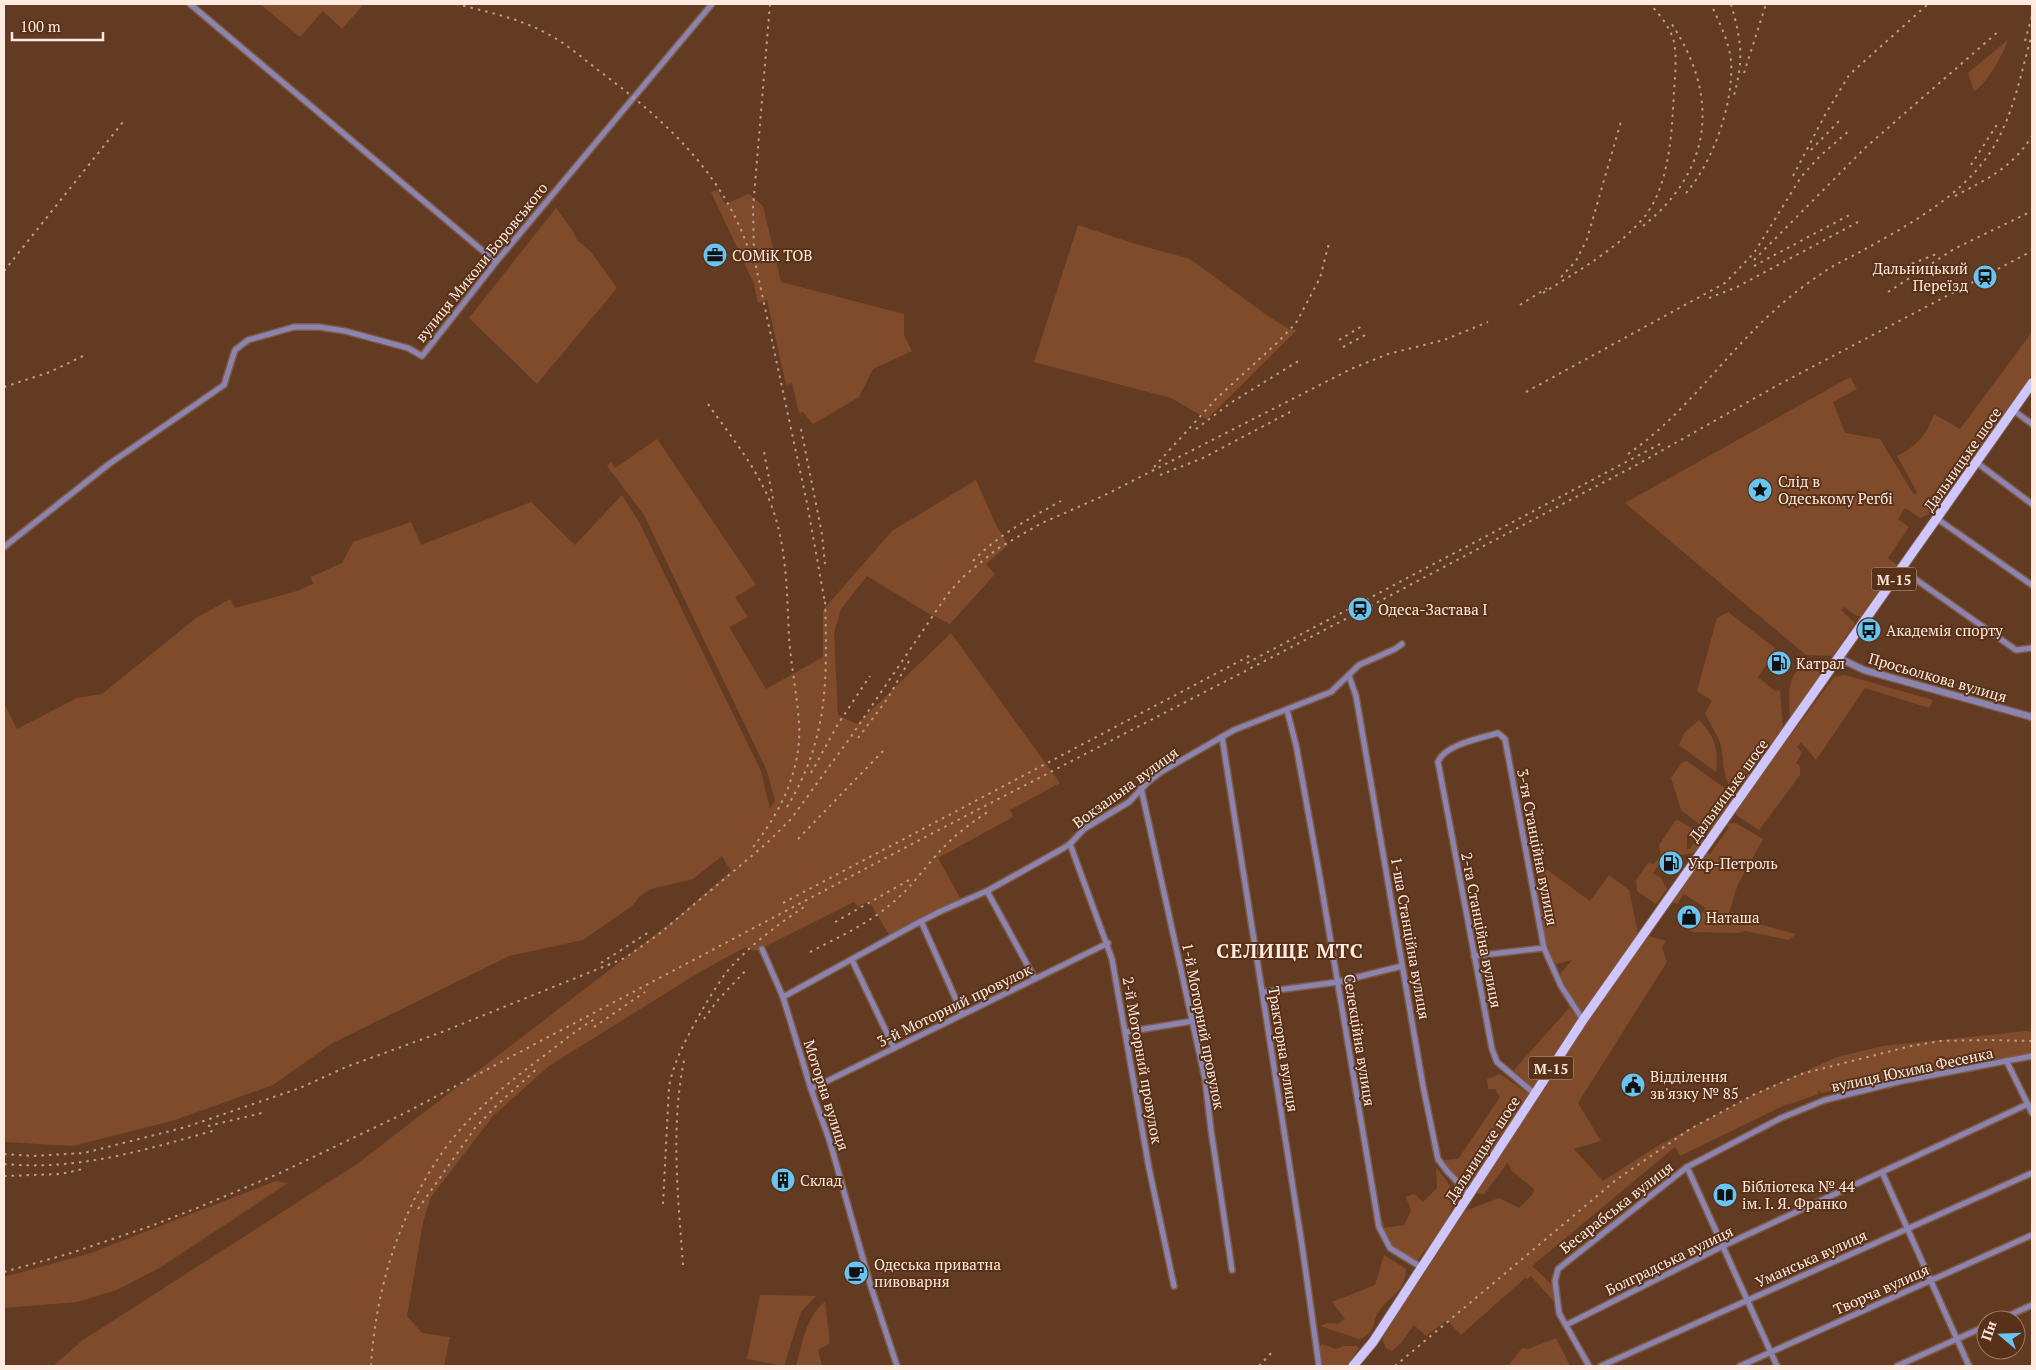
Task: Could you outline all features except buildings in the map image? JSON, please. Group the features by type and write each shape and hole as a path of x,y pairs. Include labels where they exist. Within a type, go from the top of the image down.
{"main road":[{"name":"Дальницьке шосе","path":"1353,1366 1373,1342 1583,1020 2032,383"}],"street":[{"path":"190,4 496,262"},
{"name":"вулиця Миколи Боровського","path":"4,547 109,464 224,385 235,350 248,340 294,327 319,327 345,331 408,348 422,356 496,262 712,4"},
{"path":"2013,410 2032,424"},
{"path":"1976,462 2032,504"},
{"path":"1936,518 2032,585"},
{"path":"1901,569 2016,650 2032,648"},
{"name":"Вокзальна вулиця","path":"784,997 921,921 987,891 1070,844 1084,829 1129,802 1141,788 1162,772 1222,737 1276,712 1287,710 1331,692 1359,665 1402,644"},
{"name":"Просьолкова вулиця","path":"1838,658 1864,670 2032,717"},
{"name":"1-ша Станційна вулиця","path":"1349,676 1358,705 1402,966 1438,1159 1469,1194"},
{"name":"Селекційна вулиця","path":"1287,710 1301,774 1379,1227 1381,1235 1395,1253 1421,1267"},
{"name":"3-тя Станційна вулиця","path":"1442,754 1454,747 1498,733 1505,739 1544,948 1561,986 1583,1020"},
{"name":"Тракторна вулиця","path":"1222,737 1318,1366"},
{"name":"2-га Станційна вулиця","path":"1442,754 1438,762 1492,1049 1497,1062 1535,1094"},
{"name":"1-й Моторний провулок","path":"1141,788 1205,1079 1210,1130 1232,1270"},
{"name":"2-й Моторний провулок","path":"1070,844 1076,864 1089,891 1108,943 1126,1032 1149,1168 1174,1286"},
{"path":"987,891 1035,979"},
{"path":"921,921 962,1013"},
{"name":"3-й Моторний провулок","path":"811,1089 962,1013 1108,943"},
{"path":"1474,956 1544,948"},
{"name":"Моторна вулиця","path":"762,949 784,997 811,1089 830,1142 897,1366"},
{"path":"852,960 894,1048"},
{"path":"1262,992 1338,982 1402,966"},
{"path":"1126,1032 1193,1021"},
{"name":"вулиця Юхима Фесенка","path":"1687,1167 1781,1118 1825,1100 1902,1081 2032,1056"},
{"path":"2007,1062 2032,1112"},
{"name":"Болградська вулиця","path":"1566,1325 1723,1246 2028,1104"},
{"path":"1687,1167 1777,1366"},
{"name":"Бесарабська вулиця","path":"1566,1325 1559,1313 1556,1281 1558,1269 1687,1167"},
{"path":"1882,1172 1969,1366"},
{"name":"Уманська вулиця","path":"1601,1366 2032,1173"},
{"name":"Творча вулиця","path":"1740,1366 2032,1235"},
{"path":"1566,1325 1589,1366"},
{"path":"1897,1366 1976,1330"}],"shaded area":[{"path":"260,4 364,4 342,29 323,11 300,37"},
{"path":"2008,40 1989,75 1974,91 1968,73"},
{"path":"717,190 725,204 749,194 763,206 781,282 904,314 904,335 912,351 873,369 859,397 813,424 803,412 799,413 792,383 786,385 767,300 758,303 754,284 711,192"},
{"path":"556,208 573,231 577,240 592,253 617,288 537,384 469,318"},
{"path":"1078,225 1132,243 1190,259 1268,316 1289,329 1297,330 1207,419 1171,398 1034,362"},
{"path":"2032,332 2032,375 1936,511 1920,518 1905,508 1898,519 1909,527 1888,558 1897,565 1861,616 1857,616 1844,607 1841,610 1855,623 1833,656 1806,655 1625,503 1850,377 1857,389 1833,402 1845,433 1880,439 1914,495 1917,492 1897,456 1924,435 1934,414 1960,429"},
{"path":"657,439 756,585 735,597 748,617 729,627 766,689 823,657 823,610 892,531 976,480 997,527 1008,545 986,564 995,574 950,624 926,612 867,576 841,609 834,633 838,715 857,724 951,633 1060,783 1010,810 1013,817 938,858 960,898 891,938 869,901 858,907 854,902 756,951 746,947 703,970 549,1066 493,1116 431,1197 423,1222 407,1316 422,1333 450,1337 444,1366 53,1366 83,1340 357,1164 673,921 731,871 722,856 693,879 651,889 640,896 632,906 583,940 509,956 331,1044 273,1085 175,1120 73,1146 4,1142 4,703 17,729 77,698 102,694 196,618 230,599 235,608 297,591 313,584 311,577 342,563 353,542 411,522 421,545 531,502 575,545 622,495 639,522 761,771 770,809 775,801 767,771 644,515 607,466 611,462 615,468"},
{"path":"1728,612 1775,648 1773,655 1758,677 1775,691 1780,690 1783,729 1745,785 1737,786 1732,786 1727,780 1720,742 1705,713 1712,701 1697,691 1717,618"},
{"path":"1807,665 1826,667 1790,718 1789,695 1792,680 1800,669"},
{"path":"1845,675 1933,700 1929,708 1865,688 1816,760 1801,742 1797,747 1802,753 1796,763 1800,766 1800,775 1759,830 1736,815 1735,810 1834,677"},
{"path":"1699,720 1709,732 1715,744 1717,756 1716,772 1679,745 1684,733"},
{"path":"1687,761 1733,794 1734,799 1714,829 1703,827 1681,810 1671,778 1681,763"},
{"path":"1678,820 1693,829 1687,838 1687,849 1690,849 1698,836 1702,840 1701,845 1698,849 1688,854 1677,855 1667,853 1653,873 1661,878 1667,889 1656,904 1637,891 1636,880 1648,863 1654,864 1661,855 1659,845 1675,821"},
{"path":"1736,823 1763,839 1738,884 1728,916 1796,934 1789,940 1745,931 1738,933 1692,932 1689,930 1706,908 1684,894 1677,904 1668,901 1703,852 1710,854 1729,827 1725,824"},
{"path":"1535,861 1590,901 1609,875 1629,890 1638,933 1583,1014 1561,978 1561,973 1572,960 1557,964 1548,963"},
{"path":"1645,935 1666,941 1662,947 1667,962 1578,1103 1601,1141 1574,1149 1603,1181 1656,1147 1753,1095 1837,1057 1883,1046 2026,1031 2032,1032 2032,1056 1883,1084 1881,1077 1822,1093 1819,1090 1819,1094 1781,1107 1680,1156 1675,1147 1532,1266 1553,1286 1556,1304 1531,1276 1527,1279 1525,1278 1461,1335 1447,1320 1426,1336 1414,1325 1401,1343 1392,1351 1386,1348 1383,1336 1465,1211 1499,1198 1519,1208 1533,1194 1534,1189 1511,1170 1508,1162 1484,1194 1478,1194 1476,1191"},
{"path":"1569,1008 1579,1020 1534,1090 1514,1070"},
{"path":"1500,1074 1530,1095 1469,1189 1447,1170 1442,1160 1458,1159 1500,1097 1495,1089 1488,1089 1487,1079"},
{"path":"1436,1167 1451,1189 1454,1197 1453,1204 1446,1221 1417,1261 1388,1243 1380,1222 1383,1221 1384,1228 1404,1225 1411,1211 1406,1197 1414,1194 1423,1202 1437,1188"},
{"path":"276,1181 288,1183 161,1267 117,1290 77,1302 4,1308 4,1277 91,1253"},
{"path":"1384,1255 1406,1269 1405,1276 1398,1292 1378,1312 1369,1333 1359,1339 1320,1326 1328,1323 1338,1324 1345,1319 1332,1302 1375,1285"},
{"path":"760,1295 816,1296 801,1312 784,1366 747,1359"},
{"path":"825,1302 830,1343 818,1350 822,1366 796,1366 809,1323 813,1315"},
{"path":"1556,1338 1570,1366 1508,1366 1522,1348 1528,1349"},
{"path":"1322,1344 1336,1349 1343,1346 1356,1346 1359,1348 1347,1366 1324,1366 1319,1348"}],"railway":[{"path":"456,4 511,19 550,35 578,54 646,108 690,151 709,175 726,200 740,227 751,257"},
{"path":"770,4 753,208 754,257 807,503 825,603"},
{"path":"1543,293 1611,249 1635,228 1645,216 1660,188 1665,173 1671,139 1675,54 1674,42 1670,31 1650,4"},
{"path":"1686,193 1696,180 1713,149 1720,131 1729,95 1731,77 1730,54 1711,4"},
{"path":"1731,4 1740,51 1739,73 1733,99"},
{"path":"1744,73 1766,4"},
{"path":"1793,176 1825,115 1849,75 1928,4"},
{"path":"2025,41 2032,16"},
{"path":"1643,226 1666,204 1684,181 1696,156 1702,131 1702,105 1697,78 1687,50 1671,23"},
{"path":"1754,260 1865,148 2000,30"},
{"path":"1628,454 1649,438 1687,403 1739,345 1792,295 1830,268 1937,206 1971,176 1985,160 1997,141 2009,115 2032,34"},
{"path":"1561,277 1576,261 1587,239 1622,118"},
{"path":"1811,150 1841,119"},
{"path":"4,271 123,122"},
{"path":"1971,165 1998,123"},
{"path":"1526,392 1725,283 1754,253 1801,177 1820,156 1850,130"},
{"path":"1955,196 2007,165 2032,136"},
{"path":"1888,292 1954,249 2032,211"},
{"path":"1754,266 1853,213"},
{"path":"1709,298 1737,287 1858,222"},
{"path":"1154,467 1217,398 1296,323 1320,278 1329,243"},
{"path":"4,1272 71,1253 197,1208 280,1173 405,1113 929,835 1361,611 1640,463 1778,385 2032,251"},
{"path":"1891,272 1939,253"},
{"path":"1520,305 1547,288"},
{"path":"4,1154 32,1156 84,1153 186,1127 300,1088 346,1067 442,1032 625,958 659,934 767,843 791,819 850,738 947,595 963,577 997,549 1040,524 1103,496 1351,369 1388,354 1444,340 1488,322"},
{"path":"1339,340 1362,326"},
{"path":"1343,347 1367,334"},
{"path":"4,387 50,372 87,354"},
{"path":"1196,429 1232,402 1300,360"},
{"path":"708,404 761,482 778,525 786,573 789,637 799,723 797,758 779,807 750,851"},
{"path":"1160,475 1203,458 1290,412"},
{"path":"801,429 822,534 825,564"},
{"path":"1247,663 1660,444"},
{"path":"764,452 773,499"},
{"path":"973,561 1004,535 1061,501"},
{"path":"787,807 801,781 811,755 823,705 826,653 825,597"},
{"path":"783,903 1251,655"},
{"path":"858,738 888,698 909,661"},
{"path":"811,773 838,724 870,676"},
{"path":"798,839 883,751"},
{"path":"810,952 856,928 888,907 905,892 934,857 952,839 989,811"},
{"path":"835,922 909,880"},
{"path":"663,1204 669,1087 673,1070 683,1046 709,998 725,974 762,938 804,907"},
{"path":"601,963 649,932"},
{"path":"704,1019 717,1001 748,968"},
{"path":"594,1027 645,992"},
{"path":"371,1366 379,1304 396,1242 422,1184 439,1157 468,1121 500,1091 571,1035 598,1017"},
{"path":"1395,1366 1616,1180 1690,1129 1753,1095 1801,1074 1911,1046 1940,1041 2032,1041"},
{"path":"683,1265 677,1186 676,1134 680,1082 685,1056"},
{"path":"418,1209 475,1128 499,1103 539,1067"},
{"path":"208,1126 266,1112"},
{"path":"4,1164 32,1165 85,1162 137,1151 216,1130"},
{"path":"4,1176 61,1174 83,1169"},
{"path":"1259,1366 1274,1350"}],"place":[{"name":"СОМіК ТОВ","path":"715,255"},
{"name":"Дальницький Переїзд","path":"1985,277"},
{"name":"Слід в Одеському Регбі","path":"1760,490"},
{"name":"Одеса-Застава I","path":"1360,609"},
{"name":"Академія спорту","path":"1869,630"},
{"name":"Катрал","path":"1779,663"},
{"name":"Укр-Петроль","path":"1671,863"},
{"name":"Наташа","path":"1689,917"},
{"name":"Відділення зв'язку № 85","path":"1633,1085"},
{"name":"Склад","path":"783,1180"},
{"name":"Бібліотека № 44 ім. І. Я. Франко","path":"1725,1195"},
{"name":"Одеська приватна пивоварня","path":"856,1273"}],"district":[{"name":"CЕЛИЩЕ МТС","path":"1290,950"}]}
